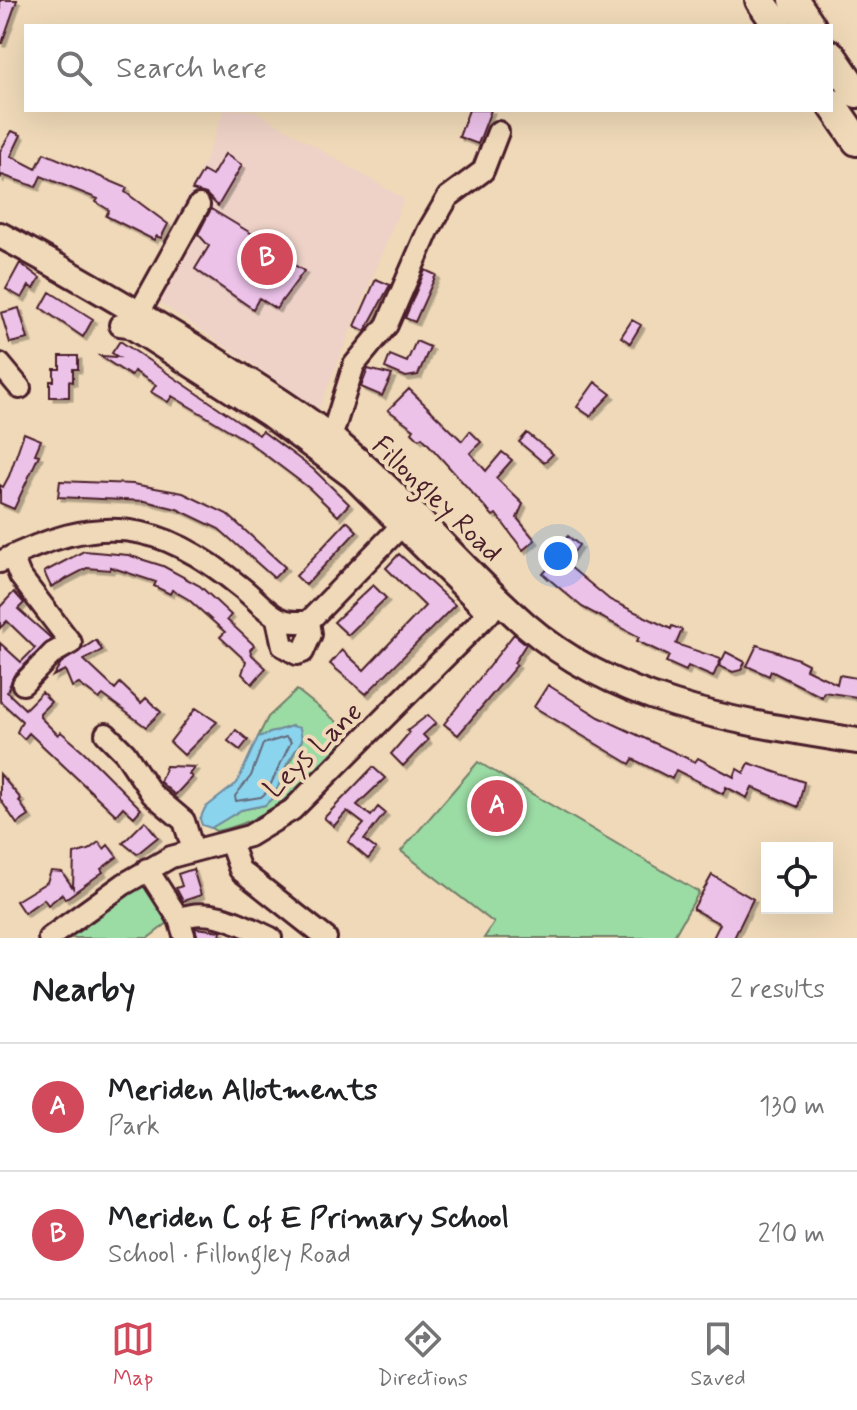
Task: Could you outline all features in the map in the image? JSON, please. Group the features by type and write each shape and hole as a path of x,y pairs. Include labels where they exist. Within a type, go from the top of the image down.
{"highway":[{"path":"760,0 777,24"},
{"path":"794,0 810,24"},
{"path":"833,58 857,93"},
{"path":"833,106 857,141"}],"main road":[{"name":"Fillongley Road","path":"0,236 130,319 331,438 402,501 495,608 576,662 651,698 735,720 857,741"}],"street":[{"path":"331,438 354,365 387,325 428,231 448,197 483,171 498,132"},
{"path":"130,319 199,205"},
{"name":"Fillongley Road","path":"130,319 128,326 300,437 495,608"},
{"path":"0,364 20,388"},
{"path":"23,684 53,653 71,643 6,559 72,532 100,528 156,536 206,559 286,624 309,621 402,525"},
{"name":"Leys Lane","path":"49,938 147,869 193,850 230,842 269,826 292,810 495,608"},
{"path":"277,619 283,646 297,654 308,645 309,621"},
{"path":"111,747 152,794 188,827 193,850"},
{"path":"230,842 240,870 317,937"},
{"path":"147,869 182,928 192,913 224,918 271,938"}],"shaded area":[{"path":"223,112 256,112 404,199 319,409 139,289 204,164"}],"green space":[{"path":"297,690 351,733 275,807 238,825 216,831 211,828 241,810 265,805 275,789 302,740 292,726 258,737 268,717"},
{"path":"478,762 699,892 673,938 484,938 494,923 401,851"},
{"path":"138,885 149,887 173,919 148,938 62,938"}],"water":[{"path":"292,726 300,728 302,740 287,764 274,797 265,805 241,810 211,828 202,825 200,819 205,808 237,783 258,737"}],"building":[{"path":"0,0 17,0 2,43 0,43"},
{"path":"468,112 490,112 478,144 459,137"},
{"path":"12,131 21,135 11,156 36,169 44,153 127,188 125,192 168,224 161,238 156,236 154,240 106,216 109,210 96,202 98,199 41,176 36,187 2,175 0,179 0,151"},
{"path":"225,154 242,165 218,206 206,194 192,190 203,171 212,176"},
{"path":"211,209 269,244 267,248 304,271 276,309 259,298 253,309 195,269 209,246 198,234"},
{"path":"20,263 40,278 34,289 29,286 22,298 6,289"},
{"path":"425,270 436,275 415,322 405,318"},
{"path":"376,279 390,285 365,331 355,326"},
{"path":"50,292 93,319 83,337 41,308"},
{"path":"19,308 28,339 10,343 1,313"},
{"path":"632,320 641,325 630,343 621,337"},
{"path":"120,341 259,435 262,431 313,469 349,504 338,516 309,488 247,441 172,396 168,402 151,392 156,385 134,371 131,376 100,356 118,357 112,353"},
{"path":"416,341 430,347 418,375 406,377 385,368 390,355 407,362"},
{"path":"60,356 78,356 78,369 73,369 73,382 69,381 69,397 50,397 50,381 54,381 54,369 60,369"},
{"path":"368,369 392,375 382,396 361,387"},
{"path":"595,382 611,394 590,416 577,407"},
{"path":"409,389 462,441 470,431 481,442 470,453 486,471 502,452 512,460 496,478 523,504 517,518 535,540 523,550 496,514 493,516 422,437 419,439 412,432 414,429 388,410"},
{"path":"24,433 41,440 35,454 39,455 14,509 0,503 0,485 3,487 9,476"},
{"path":"527,433 553,454 544,463 519,442"},
{"path":"60,481 133,484 183,493 227,514 285,567 274,578 219,529 177,509 145,501 58,497"},
{"path":"347,521 357,531 306,585 296,576"},
{"path":"568,536 579,545 568,560 556,550"},
{"path":"84,551 128,555 163,566 200,586 231,615 227,620 254,645 250,650 252,655 266,668 252,684 242,674 246,661 220,637 225,632 188,599 172,590 170,594 154,586 156,582 110,567 110,570 87,568 51,587 44,572"},
{"path":"399,554 455,605 366,694 330,664 342,650 364,670 425,606 386,568"},
{"path":"558,557 610,600 671,629 672,626 682,630 676,644 721,659 713,677 688,666 686,671 666,662 669,656 637,641 639,637 582,607 543,574"},
{"path":"373,585 386,598 348,635 334,622"},
{"path":"14,592 24,603 18,609 52,639 14,675 7,692 25,709 42,692 51,702 40,717 58,735 61,732 83,751 141,809 134,817 123,807 116,815 29,733 24,739 17,732 22,721 0,701 0,643 21,662 35,648 7,621 0,628 0,607"},
{"path":"514,634 526,644 514,663 517,665 458,735 444,724"},
{"path":"96,640 102,650 84,660 115,689 120,683 141,703 146,698 161,712 146,727 103,695 99,699 79,684 72,687 65,670 53,676 61,663"},
{"path":"757,645 798,659 808,664 806,669 837,684 839,675 857,678 857,697 824,692 822,697 771,671 769,676 747,666"},
{"path":"726,652 745,662 741,670 733,672 719,666"},
{"path":"548,685 599,717 695,762 698,758 734,777 737,769 744,773 749,763 804,782 798,807 752,787 747,798 726,787 723,794 676,770 672,779 633,759 630,764 534,707"},
{"path":"196,708 217,722 184,755 170,742"},
{"path":"428,715 436,723 423,735 428,740 403,766 391,754 409,733 407,731"},
{"path":"236,730 248,740 240,750 228,741"},
{"path":"166,766 195,767 189,774 192,777 175,795 160,782"},
{"path":"373,767 385,778 357,805 371,816 378,807 385,813 364,840 376,849 368,859 348,842 364,824 347,811 334,826 324,818"},
{"path":"0,774 21,799 19,801 29,816 17,824 0,799"},
{"path":"145,821 158,837 137,854 123,843"},
{"path":"99,842 104,849 108,845 117,857 101,869 103,872 65,899 62,894 48,905 44,899 24,913 16,901 47,882 51,871 62,872 73,888 74,854 88,850"},
{"path":"193,869 201,895 183,901 176,888 182,886 178,874"},
{"path":"712,875 753,899 734,938 713,938 720,924 693,909"},
{"path":"195,928 221,931 220,938 198,938"}],"place":[{"name":"Meriden C of E Primary School","path":"267,259"},
{"name":"Meriden Allotments","path":"497,806"}]}
